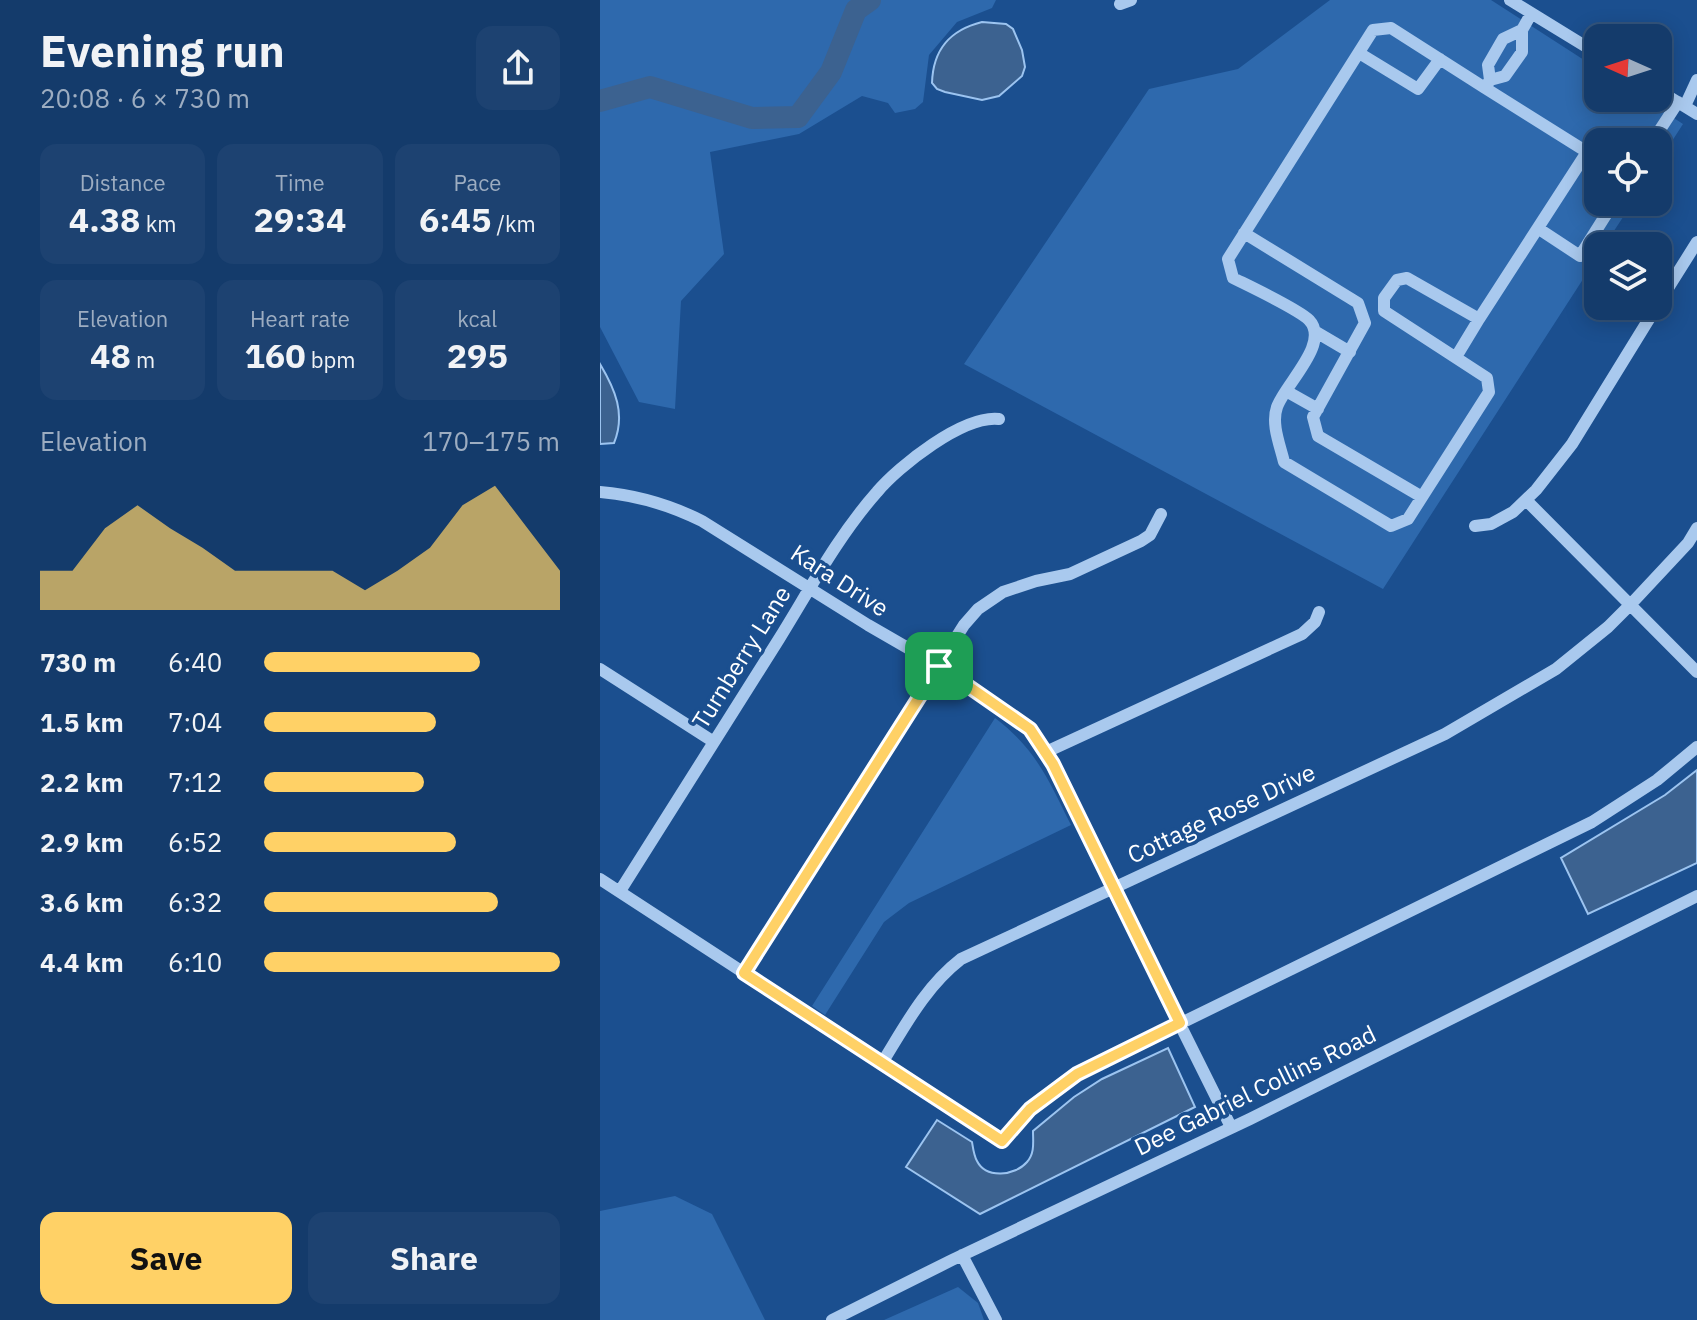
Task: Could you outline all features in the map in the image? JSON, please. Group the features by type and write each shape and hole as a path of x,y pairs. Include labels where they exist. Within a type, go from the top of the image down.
{"street":[{"path":"1510,0 1584,46"},
{"path":"1488,84 1505,76 1522,52 1522,30 1531,14"},
{"path":"1350,352 1316,332 1309,320 1233,278 1228,259 1373,30 1391,28 1488,84 1584,149"},
{"path":"1488,84 1488,65 1503,39 1522,30"},
{"path":"1359,53 1418,89 1440,59"},
{"path":"1663,128 1697,80"},
{"path":"1672,99 1697,114"},
{"path":"1456,357 1539,229 1584,167"},
{"path":"1539,229 1580,256 1605,216"},
{"path":"1244,233 1358,303 1365,323 1313,417 1318,436 1422,497"},
{"path":"1672,281 1697,242"},
{"path":"1316,332 1314,346 1276,408 1276,432 1284,462 1391,526 1408,519 1489,392 1487,378 1384,311 1384,298 1397,280 1407,278 1479,319"},
{"path":"1362,313 1383,307"},
{"path":"1475,526 1491,524 1513,512 1526,500 1572,444 1648,320"},
{"path":"1286,391 1318,409"},
{"name":"Turnberry Lane","path":"620,891 866,505 898,472 929,448 965,427 999,419"},
{"name":"Kara Drive","path":"600,492 622,494 676,508 702,521 939,666 1030,729 1046,752 1231,1127"},
{"path":"1526,500 1697,672"},
{"path":"744,973 964,625 990,600 1018,586 1088,567 1141,541 1150,535 1161,514"},
{"name":"Cottage Rose Drive","path":"882,1063 930,988 961,959 1445,734 1556,669 1631,604 1688,543 1697,528"},
{"path":"1046,752 1302,634 1315,622 1319,612"},
{"path":"600,669 714,742"},
{"path":"600,879 1002,1141 1030,1109 1077,1074 1592,822 1657,780 1697,747"},
{"name":"Dee Gabriel Collins Road","path":"832,1320 1697,896"},
{"path":"962,1255 996,1320"}],"shaded area":[{"path":"600,0 996,0 992,8 957,22 929,55 923,102 915,109 895,113 888,103 862,96 799,134 710,152 724,254 681,301 675,409 639,402 600,327"},
{"path":"1330,0 1491,0 1584,60 1584,112 1665,112 1683,124 1672,141 1672,128 1584,128 1584,216 1624,216 1613,232 1584,232 1584,278 1383,589 964,364 1149,89 1238,69"},
{"path":"982,22 1006,24 1013,29 1022,50 1025,67 1022,76 999,96 982,100 937,89 932,83 933,71 945,43 961,30"},
{"path":"600,364 619,412 614,443 600,444"},
{"path":"995,718 1031,754 1071,825 909,903 884,922 825,1015 812,1006"},
{"path":"1697,770 1697,863 1588,914 1561,858 1665,795"},
{"path":"1168,1048 1195,1107 980,1214 906,1167 937,1120 972,1142 977,1161 987,1171 1001,1174 1022,1167 1031,1155 1033,1131 1074,1097 1102,1079"},
{"path":"675,1196 712,1214 765,1320 600,1320 600,1211"},
{"path":"958,1287 978,1303 984,1320 884,1320"}],"waterway":[{"path":"600,101 650,87 752,118 798,117 831,72 856,10 870,0"}],"route":[{"path":"939,666 1030,729 1046,752 1180,1023 1077,1074 1030,1109 1002,1141 744,973 939,666"}]}
